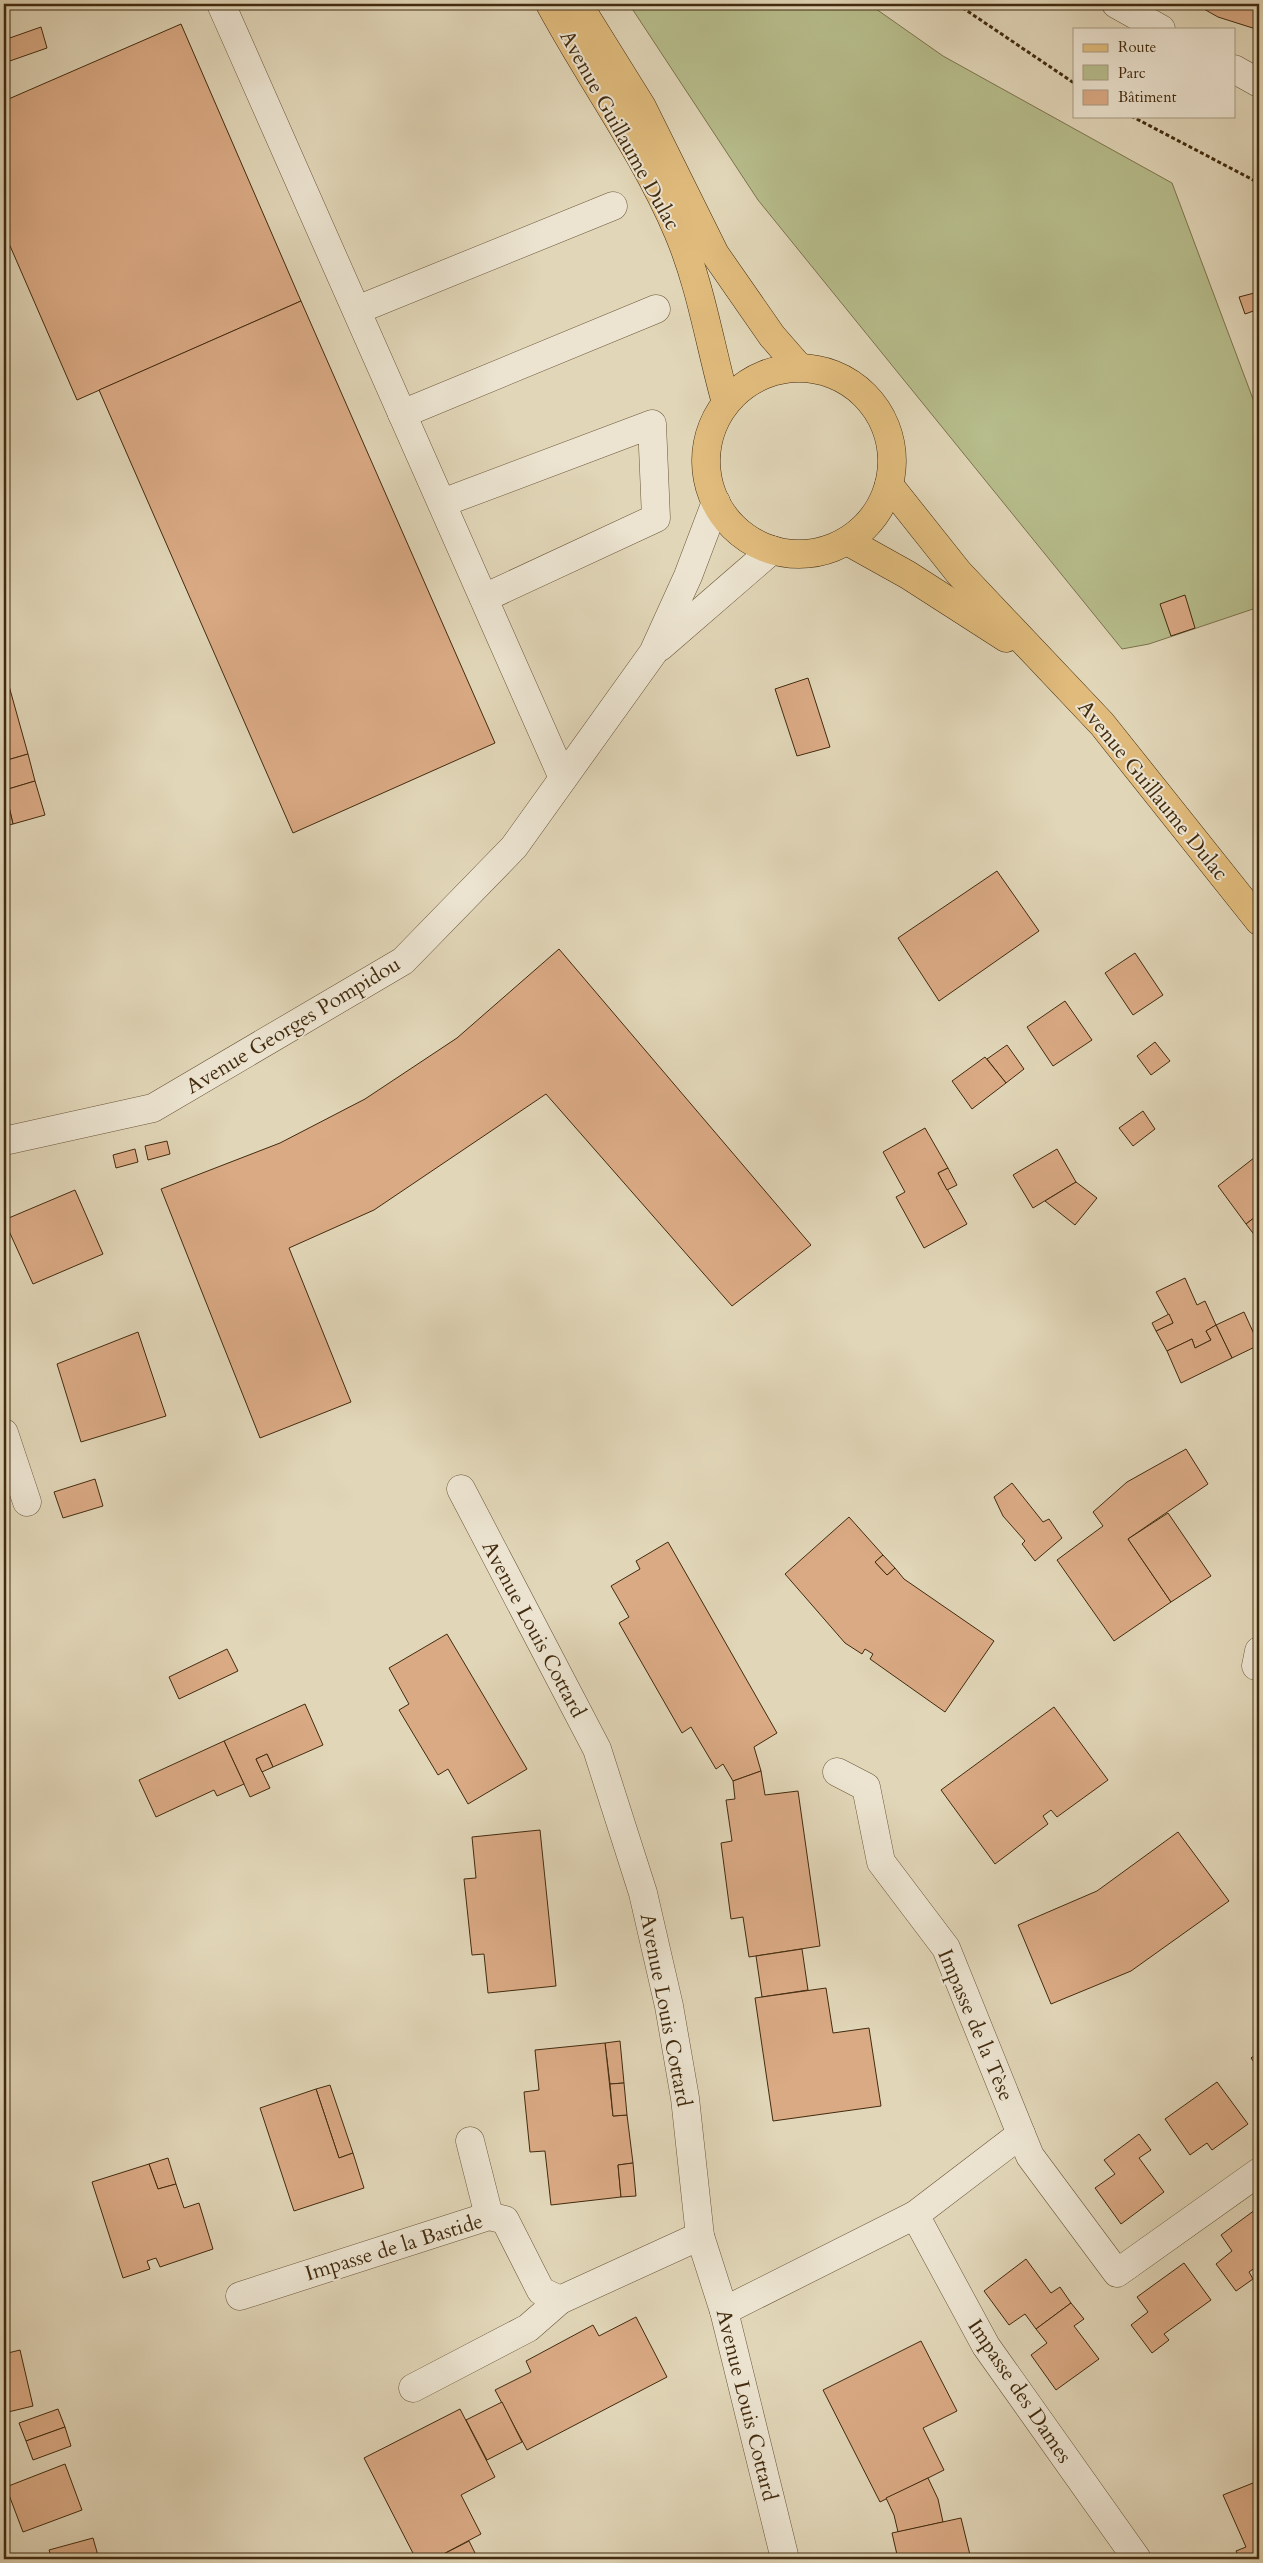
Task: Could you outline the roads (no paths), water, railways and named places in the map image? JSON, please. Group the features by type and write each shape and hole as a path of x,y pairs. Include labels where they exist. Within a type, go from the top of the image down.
{"main road":[{"name":"Avenue Guillaume Dulac","path":"550,4 658,190 678,232 695,283 726,402"},
{"name":"Avenue Guillaume Dulac","path":"578,4 642,107 714,254 772,336 799,367"},
{"path":"799,367 827,372 852,384 874,404 887,429 892,457 889,485 873,517 847,541 824,551 798,554 772,550 750,540 730,524 716,502 707,477 707,451 712,426 726,402 747,384 772,371 799,367"},
{"name":"Avenue Guillaume Dulac","path":"889,485 959,573 1102,724 1259,921"},
{"name":"Avenue Guillaume Dulac","path":"847,541 908,575 1043,661"}],"street":[{"path":"221,4 564,778"},
{"path":"1116,4 1159,28"},
{"path":"1236,70 1259,83"},
{"path":"357,310 614,206"},
{"path":"402,414 656,308"},
{"path":"442,503 652,424 656,518 484,598"},
{"path":"653,653 688,576 716,502"},
{"path":"653,653 772,550"},
{"name":"Avenue Georges Pompidou","path":"4,1141 153,1108 403,961 514,847 653,653"},
{"path":"4,1433 27,1502"},
{"name":"Avenue Louis Cottard","path":"461,1489 597,1749 643,1893 669,2006 684,2098 700,2236 724,2311 785,2559"},
{"name":"Impasse de la Tèse","path":"837,1772 866,1788 881,1862 946,1948 1030,2156 1118,2273 1259,2172"},
{"path":"724,2311 914,2215 1021,2134"},
{"path":"470,2141 488,2216"},
{"name":"Impasse des Dames","path":"914,2215 986,2346 1137,2559"},
{"name":"Impasse de la Bastide","path":"240,2296 488,2216 505,2220 541,2291 560,2300"},
{"path":"413,2388 528,2328 560,2300 700,2236"}]}
